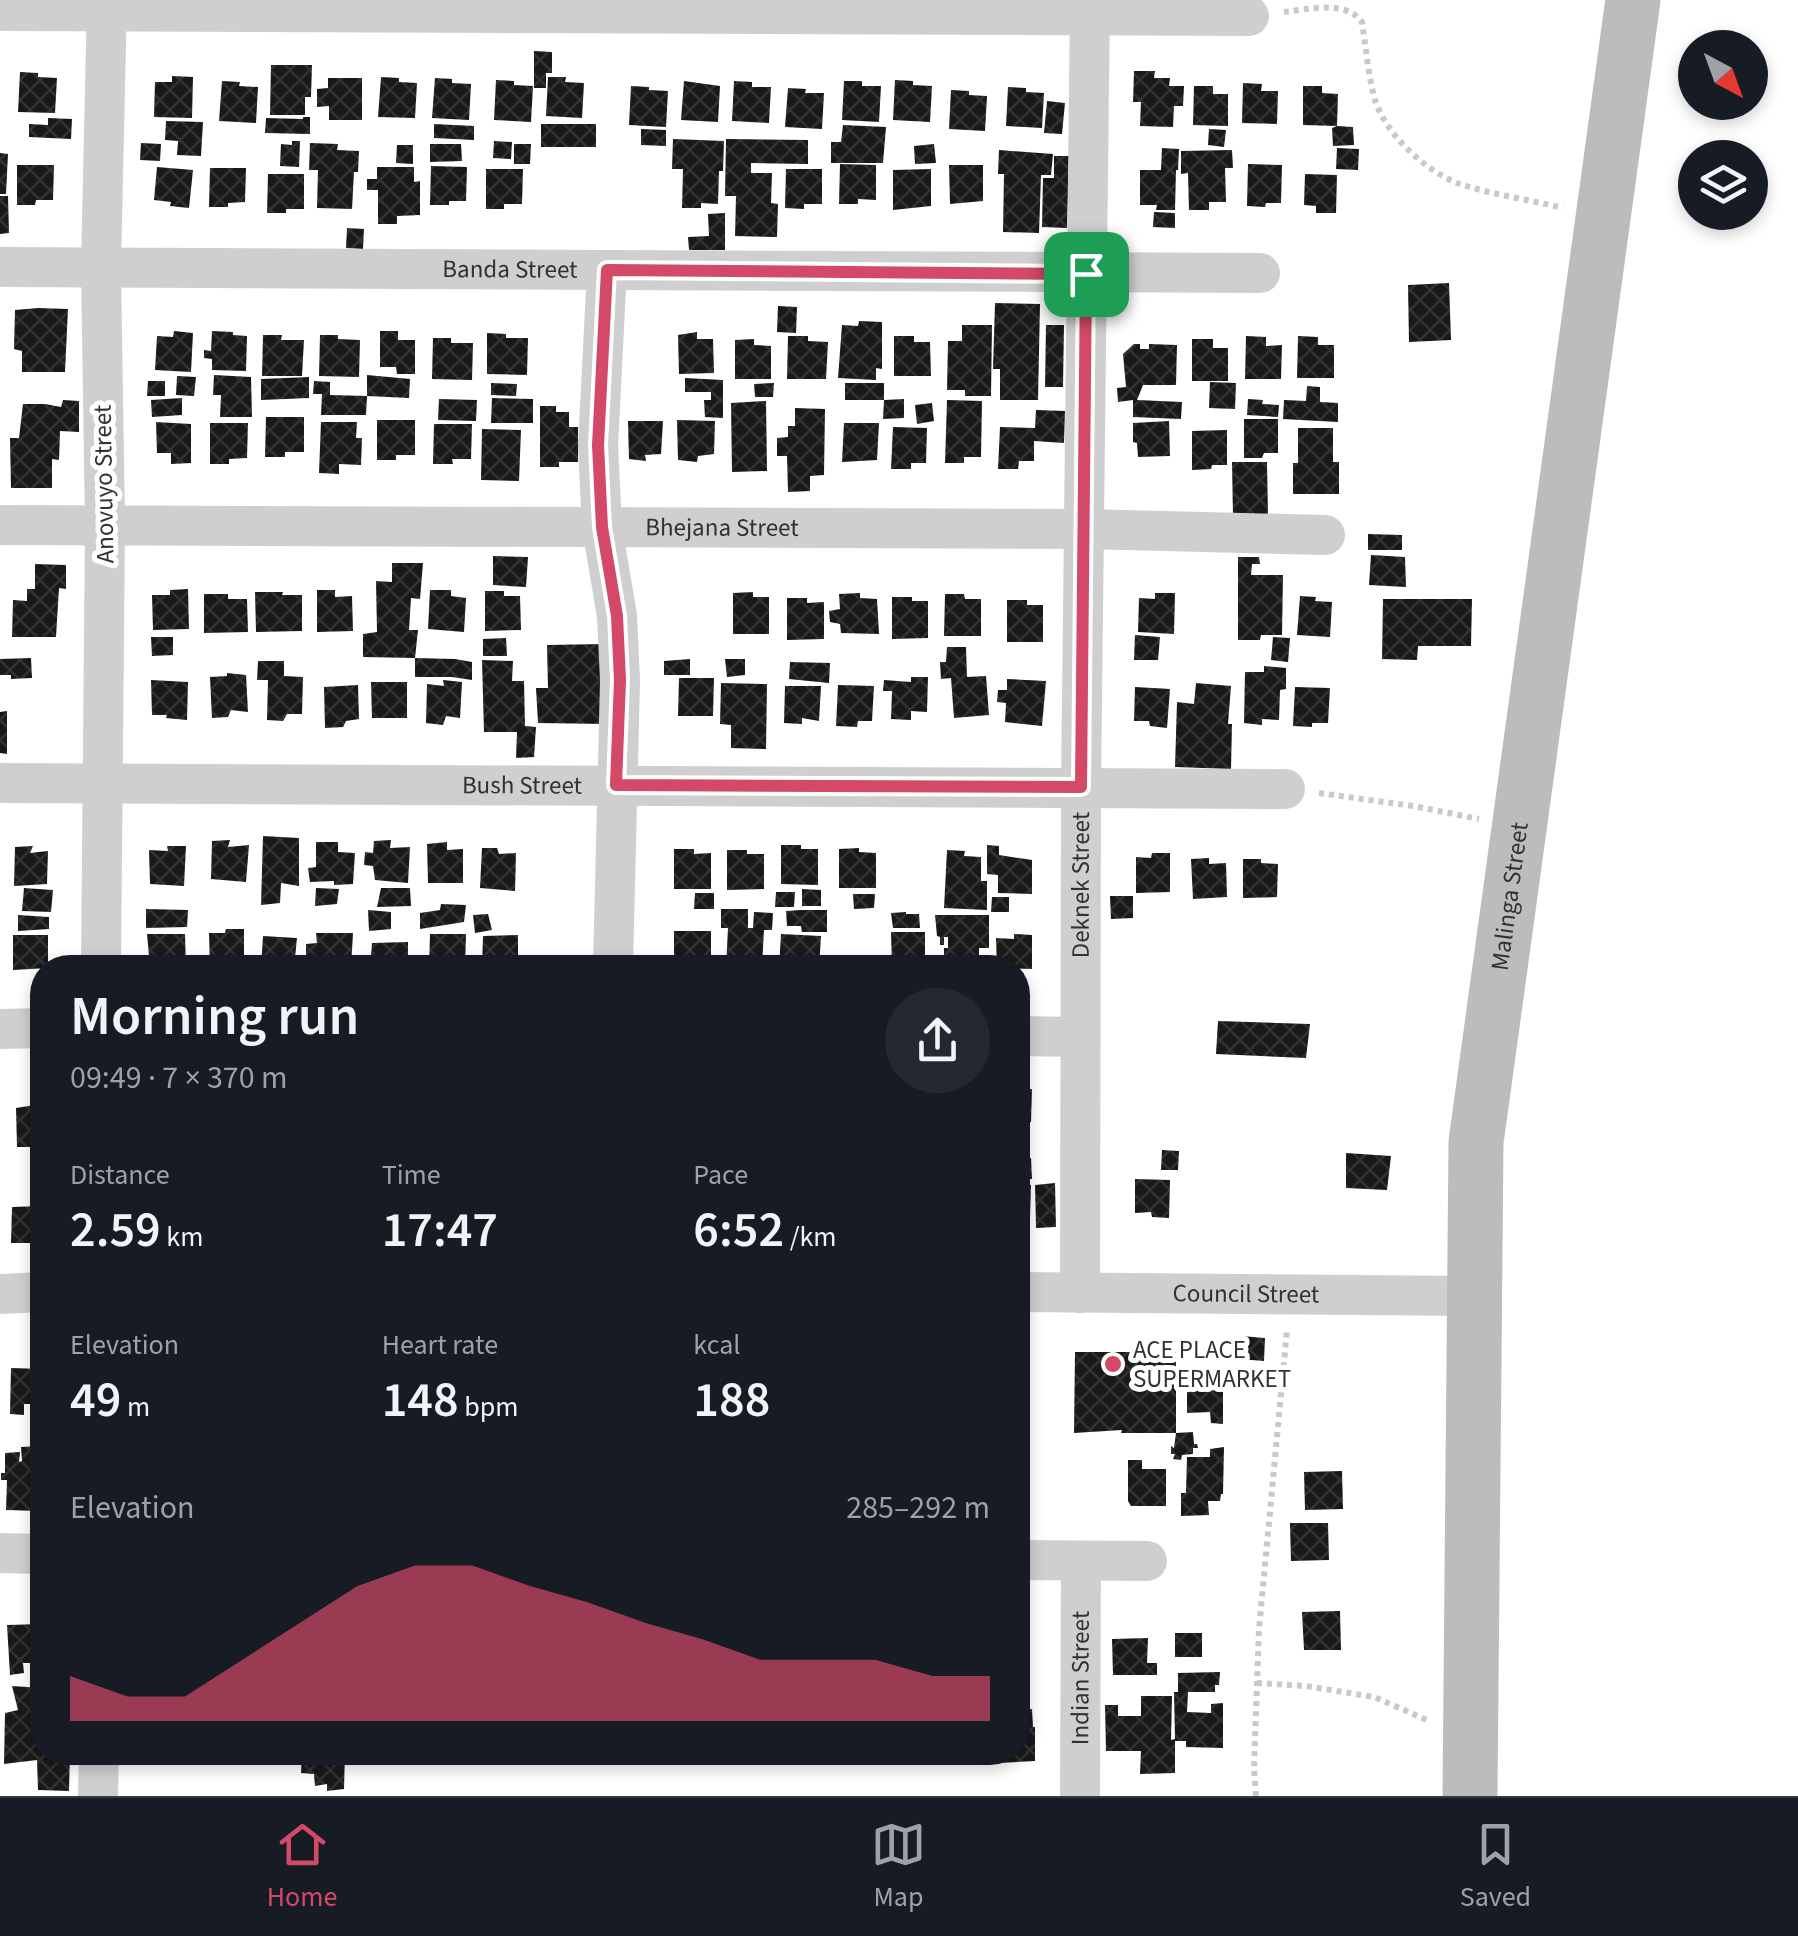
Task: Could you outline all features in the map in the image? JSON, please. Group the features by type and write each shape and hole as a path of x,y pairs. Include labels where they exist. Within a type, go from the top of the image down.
{"street":[{"name":"Malinga Street","path":"1470,1796 1476,1142 1633,0"},
{"path":"0,11 106,6 1090,8 1249,16"},
{"name":"Anovuyo Street","path":"101,955 106,525 101,267 106,6"},
{"name":"Deknek Street","path":"1080,1293 1090,8"},
{"name":"Banda Street","path":"0,267 1260,274"},
{"path":"607,270 598,445 602,527 617,616 620,680 614,955"},
{"name":"Bhejana Street","path":"0,525 1085,529 1324,534"},
{"name":"Bush Street","path":"0,782 1286,790"},
{"path":"0,1029 30,1028"},
{"path":"1030,1036 1080,1037"},
{"name":"Council Street","path":"1030,1292 1474,1296"},
{"path":"0,1294 30,1293"},
{"path":"0,1554 30,1554"},
{"path":"1030,1560 1147,1561"},
{"name":"Indian Street","path":"1080,1796 1081,1561"},
{"path":"98,1765 98,1796"}],"path":[{"path":"1249,16 1336,6 1353,11 1362,22 1375,99 1394,137 1432,168 1460,184 1603,218"},
{"path":"1286,790 1413,806 1519,828"},
{"path":"1256,1796 1259,1628 1290,1294"},
{"path":"1257,1683 1374,1697 1470,1738"}],"building":[{"path":"534,51 552,52 552,73 546,73 546,88 534,88"},
{"path":"271,65 312,65 311,97 305,97 305,115 270,115"},
{"path":"1134,71 1155,71 1154,78 1170,78 1169,86 1184,86 1183,106 1174,106 1173,127 1140,126 1141,102 1133,102"},
{"path":"20,72 57,78 55,113 18,112"},
{"path":"172,76 193,77 192,118 154,117 155,82 172,82"},
{"path":"381,77 417,83 415,118 378,117"},
{"path":"548,77 584,83 582,118 546,116"},
{"path":"328,78 362,78 362,120 329,120 329,106 317,107 317,89 328,88"},
{"path":"435,78 471,84 469,120 432,118"},
{"path":"496,80 533,86 531,122 494,120"},
{"path":"895,80 932,86 930,122 893,120"},
{"path":"222,81 258,87 256,123 219,121"},
{"path":"684,81 720,86 718,122 681,120"},
{"path":"734,81 752,82 752,87 771,87 769,123 732,121"},
{"path":"844,81 881,86 879,122 842,120"},
{"path":"1243,83 1262,84 1261,91 1278,91 1277,124 1242,123"},
{"path":"631,86 668,91 666,127 629,125"},
{"path":"1194,86 1213,86 1213,94 1228,94 1228,126 1193,125"},
{"path":"1303,86 1322,86 1322,93 1338,94 1337,126 1303,125"},
{"path":"1008,87 1044,93 1042,128 1006,126"},
{"path":"788,88 824,93 822,129 785,127"},
{"path":"951,90 987,96 985,131 949,129"},
{"path":"1047,101 1065,103 1062,134 1044,133"},
{"path":"310,117 310,134 265,133 266,118"},
{"path":"48,118 72,119 71,139 29,137 29,124 48,125"},
{"path":"166,121 203,122 201,156 177,155 178,141 165,140"},
{"path":"434,124 474,126 474,140 434,138"},
{"path":"541,124 596,124 596,147 541,147"},
{"path":"843,125 886,127 883,163 831,163 831,142 841,142"},
{"path":"1353,127 1354,145 1333,146 1332,128"},
{"path":"641,129 666,130 666,146 641,145"},
{"path":"1209,129 1226,130 1224,147 1208,145"},
{"path":"673,139 724,141 718,204 682,208 683,169 672,169"},
{"path":"726,139 808,140 808,164 751,163 751,173 772,173 771,203 778,204 777,237 735,236 736,196 725,196"},
{"path":"292,141 300,141 299,167 280,166 281,144 292,145"},
{"path":"494,141 512,142 511,159 493,158"},
{"path":"141,143 161,144 160,161 140,160"},
{"path":"310,143 338,144 337,150 359,151 352,209 317,208 318,170 309,170"},
{"path":"430,144 461,144 462,161 430,162"},
{"path":"514,144 531,144 530,164 514,164"},
{"path":"934,144 936,163 915,164 914,146"},
{"path":"397,145 413,145 413,164 396,163"},
{"path":"1162,148 1179,149 1175,210 1140,205 1140,170 1161,170"},
{"path":"1337,148 1359,149 1358,170 1336,169"},
{"path":"999,150 1053,154 1051,175 1041,175 1039,233 1003,232 1004,174 998,174"},
{"path":"1232,150 1233,168 1225,168 1226,202 1209,202 1209,210 1189,210 1188,173 1181,174 1181,151"},
{"path":"0,153 8,154 6,194 0,194"},
{"path":"1054,156 1069,156 1067,228 1042,227 1043,178 1054,178"},
{"path":"840,164 876,165 876,200 839,204"},
{"path":"1248,164 1282,165 1281,203 1247,206"},
{"path":"17,165 54,165 53,200 17,205"},
{"path":"949,165 983,165 983,201 950,204"},
{"path":"431,166 467,167 466,201 430,205"},
{"path":"157,167 193,170 189,208 154,200"},
{"path":"377,167 414,167 414,182 420,181 420,215 397,216 397,224 378,224 378,190 367,190 367,179 377,179"},
{"path":"210,168 246,168 245,202 209,207"},
{"path":"486,169 523,169 522,204 486,209"},
{"path":"786,169 822,169 822,204 804,204 804,209 785,208"},
{"path":"931,169 931,206 893,210 893,170"},
{"path":"268,174 304,174 304,209 267,213"},
{"path":"1305,174 1337,175 1336,213 1316,213 1316,206 1304,205"},
{"path":"0,196 8,196 9,233 0,234"},
{"path":"1154,212 1175,213 1175,228 1153,227"},
{"path":"725,213 725,250 689,250 688,237 709,236 708,214"},
{"path":"347,228 364,229 363,249 346,248"},
{"path":"1449,283 1451,340 1409,342 1408,285"},
{"path":"995,303 1040,304 1038,400 1000,400 1000,369 993,369"},
{"path":"778,306 797,307 796,333 777,332"},
{"path":"68,309 65,372 22,372 22,351 14,349 15,310"},
{"path":"859,321 882,322 882,369 876,368 876,380 838,378 842,325 858,326"},
{"path":"962,325 992,325 991,396 965,396 965,390 947,390 948,341 962,341"},
{"path":"1046,325 1064,325 1063,387 1045,387"},
{"path":"174,331 193,333 191,372 155,370 157,336 173,337"},
{"path":"212,331 247,336 246,371 212,370 212,359 204,358 204,350 211,351"},
{"path":"380,331 398,331 398,340 415,340 415,374 397,374 396,367 380,367"},
{"path":"697,332 697,339 713,339 714,373 679,374 678,335"},
{"path":"487,333 528,338 527,375 487,374"},
{"path":"263,335 304,340 302,376 262,376"},
{"path":"320,335 360,340 359,377 319,376"},
{"path":"788,336 828,342 826,379 787,379"},
{"path":"894,336 914,336 914,342 930,342 931,376 894,376"},
{"path":"1246,336 1266,337 1266,346 1282,345 1281,379 1245,379"},
{"path":"1298,336 1318,337 1318,345 1334,345 1334,378 1297,378"},
{"path":"433,338 473,343 472,380 432,379"},
{"path":"754,339 754,345 771,346 771,379 735,379 735,340"},
{"path":"1192,339 1213,339 1213,348 1228,348 1228,381 1192,381"},
{"path":"1134,344 1140,344 1140,349 1149,349 1149,344 1177,345 1176,385 1143,385 1137,400 1182,402 1181,419 1133,417 1133,400 1118,402 1117,388 1126,387 1123,354"},
{"path":"214,375 251,377 252,417 220,417 221,395 213,395"},
{"path":"367,375 410,379 409,398 367,396"},
{"path":"177,376 196,377 194,396 176,395"},
{"path":"309,377 309,398 261,400 261,379"},
{"path":"685,378 723,380 723,418 705,417 704,400 711,400 711,392 685,392"},
{"path":"148,381 165,381 165,396 147,396"},
{"path":"314,381 330,382 330,395 367,396 366,415 321,415 322,394 313,394"},
{"path":"1210,382 1236,383 1235,409 1209,408"},
{"path":"491,383 517,384 516,396 491,395"},
{"path":"774,383 773,397 755,397 754,384"},
{"path":"845,383 884,383 884,400 845,400"},
{"path":"1307,386 1320,387 1320,402 1338,403 1338,422 1283,419 1284,400 1306,401"},
{"path":"182,398 182,415 152,417 151,400"},
{"path":"492,398 533,399 533,423 491,423"},
{"path":"439,399 477,400 476,421 438,420"},
{"path":"904,399 904,418 883,419 884,400"},
{"path":"1248,399 1279,405 1278,417 1247,415"},
{"path":"63,400 79,401 79,432 60,431 59,460 52,459 52,488 11,488 10,438 19,438 23,404 61,407"},
{"path":"947,400 982,401 981,457 964,457 964,463 945,463"},
{"path":"766,401 767,471 732,472 731,403"},
{"path":"932,403 934,421 917,424 915,405"},
{"path":"540,406 556,406 556,412 569,412 569,427 578,427 578,462 540,467"},
{"path":"795,408 825,409 824,475 810,476 810,491 788,492 787,456 777,456 777,438 788,437 788,426 795,426"},
{"path":"1036,410 1065,411 1064,443 1034,441 1034,461 1019,461 1018,469 998,469 1000,427 1035,428"},
{"path":"266,417 304,417 304,452 265,457"},
{"path":"1244,419 1278,419 1278,453 1244,458"},
{"path":"377,420 415,420 415,455 377,460"},
{"path":"677,420 715,421 714,454 698,456 697,462 678,460"},
{"path":"628,421 663,421 661,454 645,455 646,461 629,459"},
{"path":"1169,421 1170,456 1138,457 1133,423"},
{"path":"156,422 191,424 191,463 171,464 171,453 157,453"},
{"path":"321,422 357,422 356,438 362,438 361,465 339,464 339,474 319,473"},
{"path":"210,423 248,423 247,458 229,459 229,464 210,464"},
{"path":"844,423 879,423 877,460 842,462"},
{"path":"434,424 472,424 471,459 433,464"},
{"path":"893,427 927,428 926,463 911,463 911,469 891,469"},
{"path":"1298,428 1333,428 1333,462 1339,462 1339,494 1293,494"},
{"path":"482,429 521,430 519,481 481,480"},
{"path":"1227,430 1227,465 1192,470 1192,431"},
{"path":"1232,462 1267,462 1268,515 1233,516"},
{"path":"1368,534 1402,535 1402,550 1368,550"},
{"path":"1371,555 1405,557 1406,587 1369,585"},
{"path":"493,556 528,557 526,587 493,585"},
{"path":"1238,557 1259,557 1260,564 1252,564 1251,575 1283,575 1282,635 1238,640"},
{"path":"392,563 423,563 420,599 411,598 409,630 418,630 415,658 363,657 363,634 377,632 376,581 392,582"},
{"path":"35,564 66,565 66,589 59,588 56,637 12,637 13,600 27,601 27,589 35,589"},
{"path":"188,589 189,629 153,630 152,595"},
{"path":"317,590 335,590 335,597 352,596 353,631 317,632"},
{"path":"430,590 451,590 451,596 466,598 464,632 428,629"},
{"path":"485,591 520,596 521,630 485,631"},
{"path":"255,592 302,595 302,631 256,632"},
{"path":"753,592 753,597 769,597 769,634 733,634 733,593"},
{"path":"860,593 860,598 877,599 879,634 841,633 840,624 830,622 829,611 840,609 839,594"},
{"path":"1155,593 1175,593 1174,634 1138,632 1139,598 1155,599"},
{"path":"204,594 247,599 248,632 204,633"},
{"path":"945,594 981,599 981,636 944,636"},
{"path":"1300,596 1332,602 1330,637 1297,635"},
{"path":"892,597 928,601 928,638 892,639"},
{"path":"787,598 824,602 824,639 787,640"},
{"path":"1383,599 1472,599 1471,646 1418,646 1417,660 1382,659"},
{"path":"1007,600 1043,605 1043,642 1007,642"},
{"path":"1135,635 1160,637 1158,660 1134,660"},
{"path":"151,637 173,637 173,655 152,656"},
{"path":"1273,637 1290,638 1288,662 1271,660"},
{"path":"506,638 507,656 483,656 483,639"},
{"path":"603,644 606,724 538,723 536,688 548,688 547,645"},
{"path":"947,647 966,647 967,677 986,676 989,715 954,718 951,678 941,679 940,662 946,662"},
{"path":"31,658 32,678 0,675 0,659"},
{"path":"415,658 472,662 472,680 415,677"},
{"path":"690,659 690,675 664,675 664,661"},
{"path":"725,659 745,659 745,675 727,677"},
{"path":"482,660 513,661 512,681 524,681 525,726 536,727 534,757 516,758 517,732 484,732"},
{"path":"258,661 284,661 284,676 303,677 302,714 287,714 283,721 267,720 268,680 257,680"},
{"path":"790,662 830,663 829,683 789,679"},
{"path":"1264,666 1286,668 1286,689 1280,690 1279,720 1262,719 1262,725 1244,723 1245,672 1264,672"},
{"path":"227,673 246,675 248,712 231,710 228,717 212,718 210,677"},
{"path":"911,677 928,677 927,712 911,711 911,720 891,719 892,691 883,691 884,680 911,682"},
{"path":"679,678 714,678 713,716 678,716"},
{"path":"1007,679 1046,681 1042,726 1005,722 1006,703 997,702 998,690 1007,690"},
{"path":"151,680 188,682 187,720 152,715"},
{"path":"443,680 462,682 460,718 446,716 443,725 426,723 427,684 444,686"},
{"path":"371,682 407,682 407,718 372,718"},
{"path":"721,683 767,684 766,749 731,748 731,725 720,724"},
{"path":"1196,683 1231,686 1231,769 1175,767 1177,702 1194,704"},
{"path":"358,685 359,719 346,721 343,727 325,728 324,687"},
{"path":"838,685 874,686 872,721 858,721 857,727 836,726"},
{"path":"785,686 821,686 819,721 802,718 802,724 784,723"},
{"path":"1135,687 1170,689 1167,728 1150,726 1149,721 1134,721"},
{"path":"1295,687 1330,688 1328,723 1293,726"},
{"path":"7,711 7,754 0,753 0,712"},
{"path":"263,836 299,838 299,886 281,883 280,903 261,905"},
{"path":"230,840 228,847 249,845 246,882 211,879 212,841"},
{"path":"391,840 390,848 410,847 408,883 375,880 373,866 364,865 365,852 373,853 374,841"},
{"path":"316,842 338,842 338,852 355,853 353,884 310,882 308,868 316,867"},
{"path":"447,842 447,850 463,849 463,883 428,883 427,844"},
{"path":"781,845 818,849 818,885 781,884"},
{"path":"987,845 999,846 999,855 1032,860 1032,894 998,893 998,875 987,874"},
{"path":"33,846 30,853 48,851 47,884 14,886 15,847"},
{"path":"167,846 186,846 184,886 150,884 149,850 168,851"},
{"path":"482,848 497,848 499,854 516,853 515,891 480,888"},
{"path":"859,848 859,852 876,853 876,888 839,888 839,849"},
{"path":"674,849 711,853 711,889 674,889"},
{"path":"727,850 764,854 764,889 727,890"},
{"path":"947,850 981,857 981,881 987,881 987,910 944,908"},
{"path":"1152,853 1170,853 1170,892 1136,893 1136,857 1151,858"},
{"path":"1209,858 1209,864 1226,863 1227,897 1193,899 1191,859"},
{"path":"1243,859 1278,864 1277,897 1243,898"},
{"path":"24,888 53,890 51,912 22,911"},
{"path":"316,888 339,889 337,904 315,906"},
{"path":"381,888 410,888 411,906 377,907"},
{"path":"802,889 821,890 821,906 802,906"},
{"path":"776,892 795,892 794,907 775,907"},
{"path":"695,893 714,893 714,909 694,909"},
{"path":"853,894 875,894 874,908 854,909"},
{"path":"1110,896 1133,896 1133,918 1111,919"},
{"path":"992,897 1009,897 1009,912 991,912"},
{"path":"441,904 466,905 464,922 420,929 420,913 440,910"},
{"path":"146,909 188,910 187,927 146,928"},
{"path":"721,909 748,909 748,928 753,928 754,912 773,913 772,930 764,930 763,955 727,955 728,928 721,928"},
{"path":"368,910 391,912 391,929 369,931"},
{"path":"827,910 827,932 802,932 801,926 787,926 786,911"},
{"path":"891,913 919,914 920,928 893,928"},
{"path":"488,914 492,930 475,933 473,915"},
{"path":"18,915 49,917 49,929 18,931"},
{"path":"935,915 989,915 989,948 979,948 979,955 944,955 948,937 940,945"},
{"path":"226,929 244,929 244,955 210,955 209,933 225,933"},
{"path":"674,931 711,931 711,955 674,955"},
{"path":"891,932 925,932 925,955 892,955"},
{"path":"316,933 353,933 352,955 306,955 306,944 317,943"},
{"path":"147,934 185,934 186,955 149,955"},
{"path":"430,934 466,934 465,955 429,955"},
{"path":"781,934 821,936 820,955 780,955"},
{"path":"1014,934 1032,935 1032,969 1030,955 997,955 996,938 1014,939"},
{"path":"13,935 48,935 48,955 30,955 30,969 13,970"},
{"path":"518,935 518,955 482,955 483,936"},
{"path":"263,936 297,938 295,955 262,955"},
{"path":"408,942 408,955 371,955 372,943"},
{"path":"1218,1021 1310,1024 1306,1058 1216,1054"},
{"path":"30,1106 30,1147 17,1147 16,1108"},
{"path":"1162,1150 1179,1151 1178,1170 1161,1170"},
{"path":"1346,1153 1391,1156 1387,1190 1346,1188"},
{"path":"1135,1179 1170,1180 1169,1218 1152,1217 1151,1212 1135,1213"},
{"path":"1055,1183 1056,1227 1036,1228 1035,1185"},
{"path":"30,1206 30,1243 11,1243 12,1207"},
{"path":"1241,1336 1265,1338 1264,1361 1239,1359"},
{"path":"1075,1352 1176,1352 1176,1433 1074,1433"},
{"path":"11,1368 30,1369 30,1404 24,1404 24,1415 10,1414"},
{"path":"1187,1377 1223,1377 1223,1424 1211,1423 1210,1412 1187,1413"},
{"path":"1193,1432 1198,1448 1193,1448 1193,1454 1182,1455 1181,1460 1173,1459 1171,1446 1174,1448 1176,1433"},
{"path":"21,1447 30,1447 30,1511 6,1510 7,1480 1,1480 5,1453 20,1452 19,1462 22,1461"},
{"path":"1224,1447 1220,1501 1208,1501 1209,1515 1181,1516 1187,1457 1210,1457 1210,1449"},
{"path":"1128,1460 1142,1460 1142,1469 1166,1469 1166,1506 1131,1506"},
{"path":"1342,1471 1343,1509 1305,1510 1304,1472"},
{"path":"1290,1523 1328,1523 1329,1560 1291,1561"},
{"path":"1340,1611 1341,1650 1304,1650 1302,1612"},
{"path":"30,1624 30,1663 23,1663 24,1673 10,1675 7,1625"},
{"path":"1175,1633 1202,1633 1202,1657 1175,1657"},
{"path":"1148,1638 1147,1663 1157,1663 1157,1675 1113,1675 1112,1639"},
{"path":"1220,1672 1215,1692 1188,1692 1187,1712 1211,1713 1211,1704 1223,1703 1223,1748 1186,1747 1186,1741 1175,1741 1175,1773 1140,1774 1141,1751 1106,1751 1105,1705 1118,1705 1118,1716 1141,1716 1141,1696 1172,1696 1171,1740 1175,1739 1174,1692 1178,1692 1178,1673"},
{"path":"12,1686 30,1687 30,1761 4,1764 5,1713 18,1710"},
{"path":"1030,1709 1035,1727 1035,1761 1030,1761"},
{"path":"37,1765 70,1765 69,1791 38,1790"},
{"path":"301,1765 345,1765 344,1789 327,1791 327,1784 315,1786 314,1774 301,1773"}],"place":[{"name":"ACE PLACE SUPERMARKET","path":"1113,1364"}],"route":[{"path":"607,270 1086,274 1081,787 616,785 620,680 617,616 602,527 598,445 607,270"}]}
